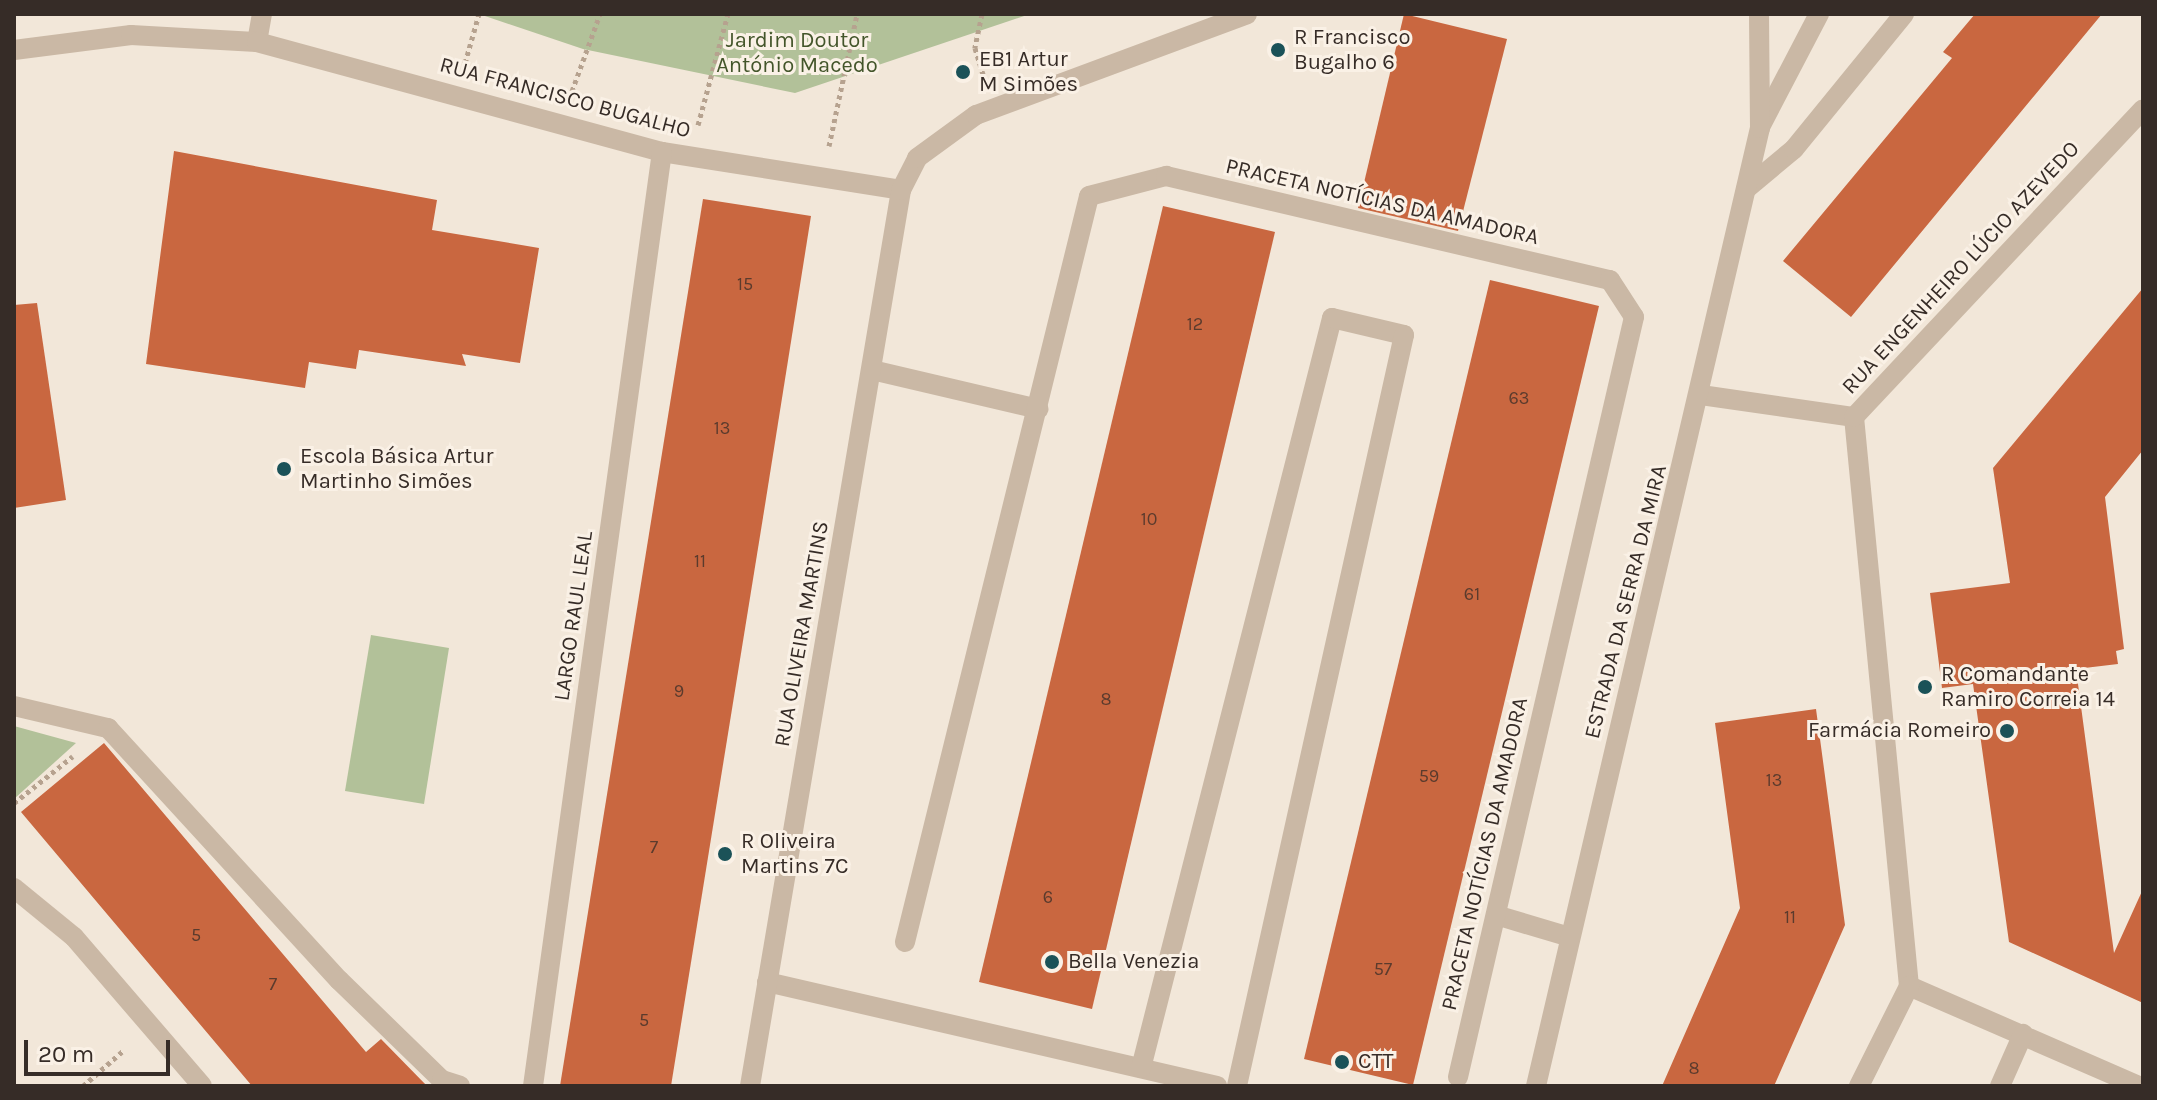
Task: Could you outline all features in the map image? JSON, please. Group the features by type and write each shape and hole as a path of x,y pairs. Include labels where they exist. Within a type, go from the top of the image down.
{"street":[{"path":"257,42 262,14"},
{"path":"901,190 917,158 941,134 993,109 1247,14"},
{"name":"ESTRADA DA SERRA DA MIRA","path":"1536,1086 1701,395 1760,128 1759,14"},
{"name":"ESTRADA DA SERRA DA MIRA","path":"1760,128 1819,14"},
{"path":"1746,189 1794,149 1904,14"},
{"name":"RUA FRANCISCO BUGALHO","path":"14,50 131,35 257,42 662,152 901,190"},
{"name":"RUA ENGENHEIRO LÚCIO AZEVEDO","path":"1701,395 1854,417 2143,109"},
{"name":"LARGO RAUL LEAL","path":"533,1086 662,152"},
{"name":"PRACETA NOTÍCIAS DA AMADORA","path":"905,942 1089,196 1166,176 1610,280 1634,317 1458,1077"},
{"name":"RUA OLIVEIRA MARTINS","path":"750,1086 901,190"},
{"path":"1141,1068 1332,318 1404,335 1237,1086"},
{"path":"872,370 1038,409"},
{"path":"1854,417 1909,986 1859,1086"},
{"path":"14,706 108,728 339,980 442,1080 460,1086"},
{"path":"14,888 74,937 202,1086"},
{"path":"1496,915 1570,937"},
{"path":"767,982 1217,1086"},
{"path":"1909,986 2139,1086"},
{"path":"2000,1086 2023,1034"}],"path":[{"path":"456,95 479,14"},
{"path":"563,125 600,14"},
{"path":"692,156 728,14"},
{"path":"824,177 857,14"},
{"path":"982,14 975,48 993,109"},
{"path":"14,803 108,728"},
{"path":"83,1086 151,1026"}],"green space":[{"name":"Jardim Doutor António Macedo","path":"479,14 1030,14 795,93 583,49"},
{"path":"371,635 449,648 424,804 345,791"},
{"path":"14,726 76,743 14,799"}],"building":[{"path":"1404,14 1507,39 1458,231 1358,208"},
{"path":"1975,14 2102,14 1851,317 1783,261 1952,58 1943,52"},
{"path":"174,151 437,200 432,230 539,248 520,363 462,354 466,366 359,350 356,369 309,362 305,388 146,364"},
{"path":"703,199 811,216 765,505 671,1086 560,1086"},
{"path":"1163,206 1275,232 1092,1009 979,982"},
{"path":"1490,280 1599,306 1413,1085 1304,1059"},
{"path":"2143,288 2143,450 2105,497 2124,649 2116,651 2118,664 2076,669 2114,953 2143,889 2143,1003 2009,942 1973,684 1942,688 1930,593 2010,583 1993,468"},
{"path":"37,303 66,500 14,508 14,305"},
{"path":"1816,709 1845,925 1774,1086 1662,1086 1740,908 1715,723"},
{"path":"104,743 366,1052 381,1039 427,1086 252,1086 21,812"}],"place":[{"name":"R Francisco Bugalho 6","path":"1278,50"},
{"name":"EB1 Artur M Simões","path":"963,72"},
{"name":"Escola Básica Artur Martinho Simões","path":"284,469"},
{"name":"R Comandante Ramiro Correia 14","path":"1925,687"},
{"name":"Farmácia Romeiro","path":"2007,731"},
{"name":"R Oliveira Martins 7C","path":"725,854"},
{"name":"Bella Venezia","path":"1052,962"},
{"name":"CTT","path":"1342,1062"}]}
